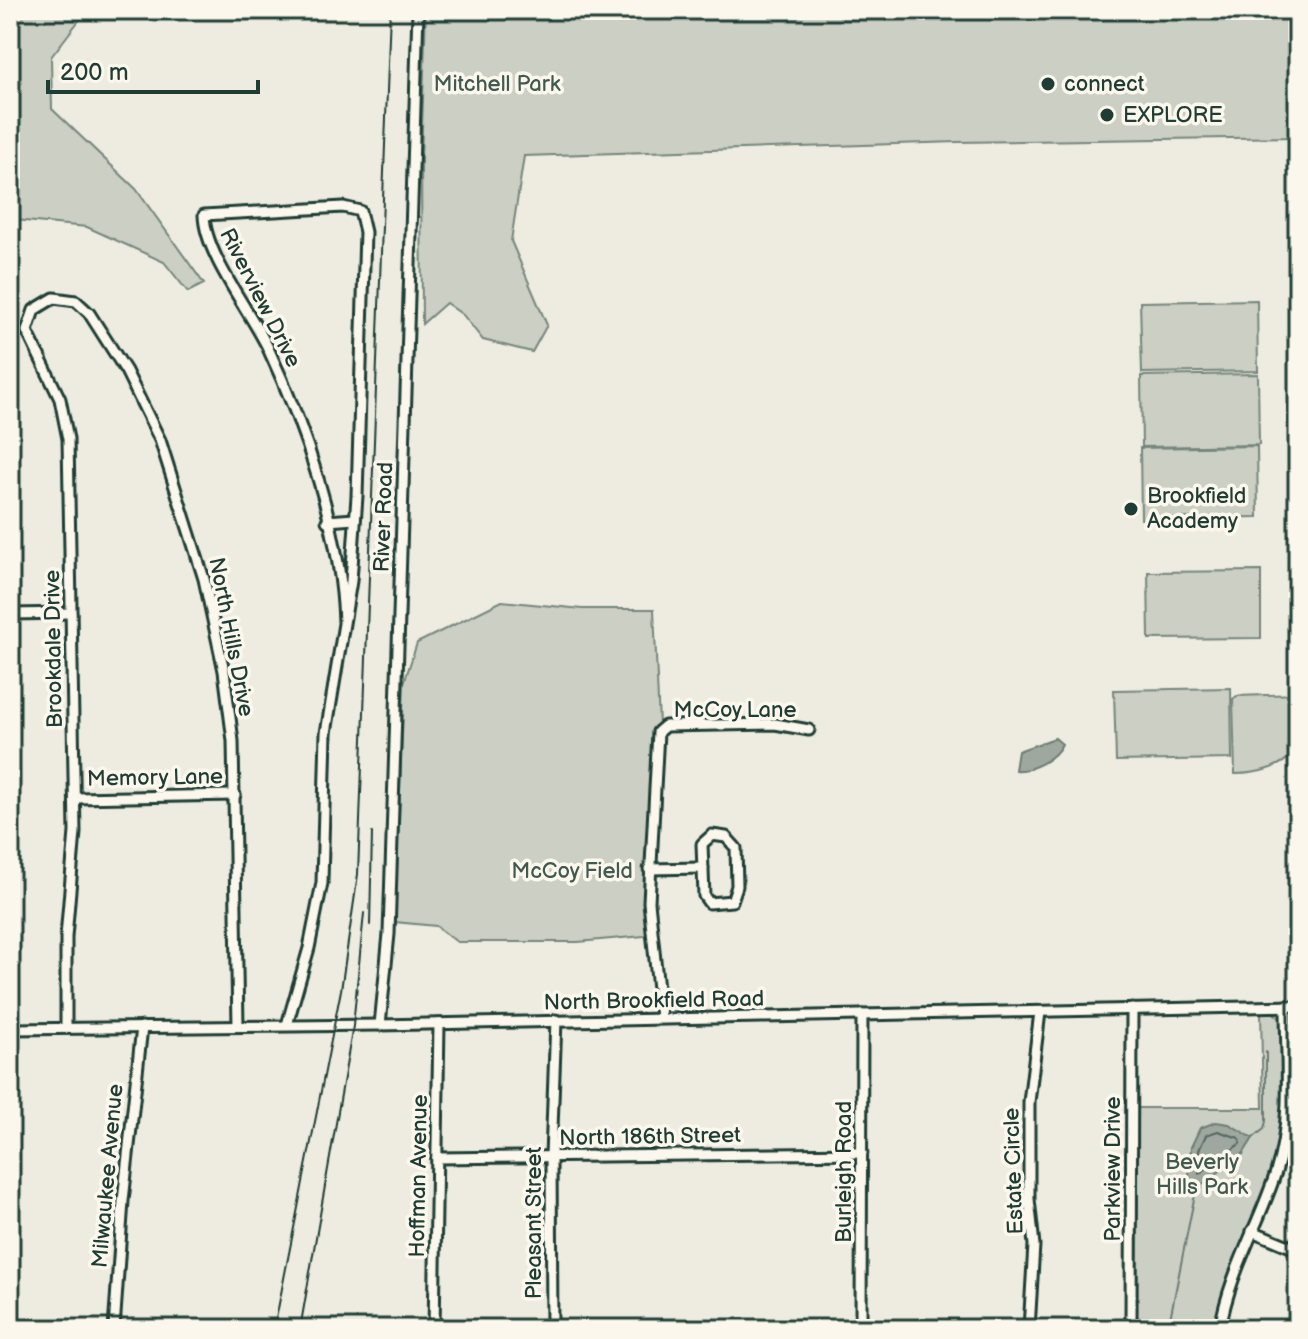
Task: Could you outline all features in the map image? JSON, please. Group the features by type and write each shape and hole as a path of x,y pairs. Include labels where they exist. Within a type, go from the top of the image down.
{"street":[{"name":"River Road","path":"380,1025 390,904 418,10"},
{"name":"Riverview Drive","path":"287,1025 321,895 326,733 344,622 355,519 361,281 365,254 360,211 343,207 204,215 210,247 249,311 298,419 342,585 344,622"},
{"name":"Brookdale Drive","path":"60,297 47,300 34,310 27,331 55,388 67,424 75,798 66,937 66,1028"},
{"name":"North Hills Drive","path":"60,297 82,306 108,341 149,415 173,475 204,579 232,725 238,1026"},
{"path":"327,521 355,519"},
{"path":"10,614 71,613"},
{"name":"McCoy Lane","path":"649,869 656,739 660,729 775,724 809,730"},
{"name":"Memory Lane","path":"75,798 235,795"},
{"path":"718,835 735,842 737,886 732,901 706,900 703,868 706,838 718,835"},
{"path":"661,1018 653,966 649,869 703,868"},
{"path":"1220,1329 1232,1284 1276,1170 1285,1134 1286,1006"},
{"name":"North Brookfield Road","path":"10,1029 439,1024 1298,1006"},
{"name":"Parkview Drive","path":"1131,1329 1132,1009"},
{"name":"Estate Circle","path":"1029,1329 1034,1245 1029,1199 1029,1102 1040,1012"},
{"name":"Burleigh Road","path":"861,1329 862,1015"},
{"name":"Pleasant Street","path":"552,1329 551,1156 556,1020"},
{"name":"Hoffman Avenue","path":"434,1329 439,1024"},
{"name":"Milwaukee Avenue","path":"114,1329 123,1201 142,1027"},
{"name":"North 186th Street","path":"437,1158 862,1153"},
{"path":"1252,1231 1298,1250"}],"green space":[{"path":"10,10 92,10 84,14 51,57 52,109 136,189 204,284 188,292 164,262 87,227 15,220 10,185"},
{"name":"Mitchell Park","path":"426,10 1298,10 1298,137 958,142 524,156 511,241 547,325 532,352 483,340 463,315 446,303 422,324 421,159"},
{"path":"1257,300 1258,371 1142,373 1140,302"},
{"path":"1258,374 1259,445 1142,447 1141,376"},
{"path":"1257,446 1258,517 1141,519 1140,448"},
{"path":"1261,571 1261,638 1149,639 1148,572"},
{"name":"McCoy Field","path":"502,601 582,609 654,609 659,725 654,739 649,934 578,942 457,942 436,926 395,922 404,683 417,643"},
{"path":"1231,688 1232,759 1116,761 1114,690"},
{"path":"1298,694 1300,734 1293,754 1279,765 1252,773 1235,774 1233,699 1237,696"},
{"name":"Beverly Hills Park","path":"1261,1013 1273,1013 1281,1018 1284,1102 1276,1163 1218,1329 1141,1329 1137,1322 1138,1108 1263,1108"}],"water":[{"path":"1055,738 1062,744 1048,759 1035,767 1015,770 1018,751"},
{"path":"1216,1122 1229,1124 1253,1138 1243,1154 1196,1189 1188,1189 1191,1147 1200,1128"}],"waterway":[{"path":"1253,1138 1264,1129 1266,1121 1266,1052"},
{"path":"1168,1329 1196,1189"}],"railway":[{"path":"274,1329 341,990 358,874 390,10"},
{"path":"370,925 372,833"},
{"path":"300,1329 353,1026 364,913"}],"place":[{"name":"connect","path":"1048,84"},
{"name":"EXPLORE","path":"1107,115"},
{"name":"Brookfield Academy","path":"1131,509"}]}
